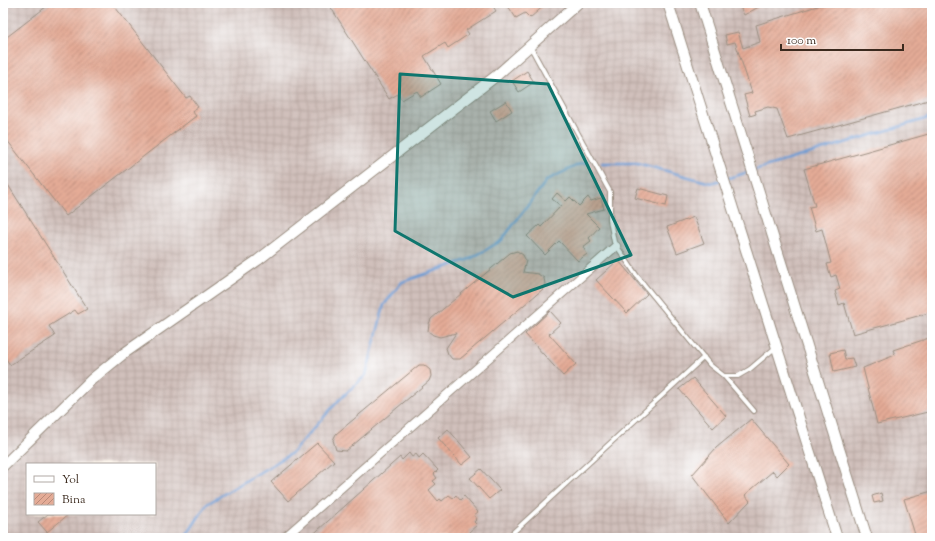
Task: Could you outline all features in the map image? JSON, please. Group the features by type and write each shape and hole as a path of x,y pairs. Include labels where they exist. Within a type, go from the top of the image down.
{"street":[{"path":"3,466 91,380 123,354 264,255 496,76 578,3"},
{"path":"668,3 837,538"},
{"path":"700,3 867,538"},
{"path":"284,538 616,246"}],"lane":[{"path":"530,46 610,192 610,220 616,246 637,276 710,365 724,376 754,411"},
{"path":"724,376 738,376 750,369 776,346"},
{"path":"507,538 704,357"}],"highlighted area":[{"path":"400,74 548,84 631,255 513,297 395,231"}],"shaded area":[{"path":"3,3 932,3 932,538 3,538"}],"building":[{"path":"51,3 112,3 186,98 190,96 198,107 192,111 196,116 66,216 3,135 3,40"},
{"path":"328,3 491,3 496,11 466,30 469,34 448,48 445,43 424,56 441,84 421,97 417,91 402,100 398,94 389,99"},
{"path":"506,3 547,3 530,18 525,13 516,18"},
{"path":"738,3 766,3 744,15"},
{"path":"827,3 932,3 932,99 788,139 777,109 768,107 755,111 756,114 750,116 744,95 752,93 735,42 727,44 725,35 738,32 743,48 760,42 756,25"},
{"path":"527,71 534,82 519,92 512,81"},
{"path":"506,101 512,111 496,121 490,111"},
{"path":"932,133 932,312 853,334 844,303 839,305 835,291 840,289 836,275 831,277 827,264 831,263 822,229 816,231 809,207 815,206 804,169"},
{"path":"3,177 87,309 78,314 75,310 49,326 55,336 10,365 3,354"},
{"path":"638,188 668,196 666,206 635,198"},
{"path":"557,193 566,201 570,197 579,206 588,197 591,201 601,198 604,209 586,214 599,227 589,238 591,241 583,247 587,254 578,261 559,241 545,255 527,236 539,225 541,227 561,206 552,199"},
{"path":"694,217 704,243 677,253 667,227"},
{"path":"517,251 523,255 526,261 523,272 538,274 544,278 545,284 543,289 460,359 452,359 446,348 456,333 440,337 433,335 428,331 431,319 510,253"},
{"path":"618,260 647,294 627,313 596,280"},
{"path":"550,311 561,323 549,334 576,364 563,376 525,334"},
{"path":"932,337 932,411 877,424 863,368 895,355 893,350"},
{"path":"843,350 845,359 852,358 855,367 834,372 830,353"},
{"path":"419,365 424,365 430,370 431,376 429,381 346,451 336,450 333,440 336,434"},
{"path":"693,378 726,416 713,428 679,389"},
{"path":"751,419 789,464 777,476 773,471 745,495 750,501 729,523 692,475 716,448"},
{"path":"448,429 472,457 462,465 438,438"},
{"path":"317,443 334,461 288,501 271,482"},
{"path":"409,453 412,457 416,454 419,458 423,454 438,470 434,474 437,478 433,481 436,484 429,490 438,501 440,499 442,501 449,495 453,498 456,495 460,500 464,496 478,512 474,515 477,519 474,522 477,525 469,532 471,534 467,538 309,538 400,457 402,460"},
{"path":"481,469 500,490 489,499 470,478"},
{"path":"932,491 932,538 916,538 904,499"},
{"path":"881,493 883,501 874,503 872,496"},
{"path":"47,515 68,515 47,532 38,522"}],"waterway":[{"path":"754,170 932,117"},
{"path":"185,538 207,504 292,453 339,400 366,375 384,305 402,282 470,259 501,241 547,180 582,163 587,163"},
{"path":"602,163 637,163 711,183 721,180"},
{"path":"725,179 749,172"}]}
